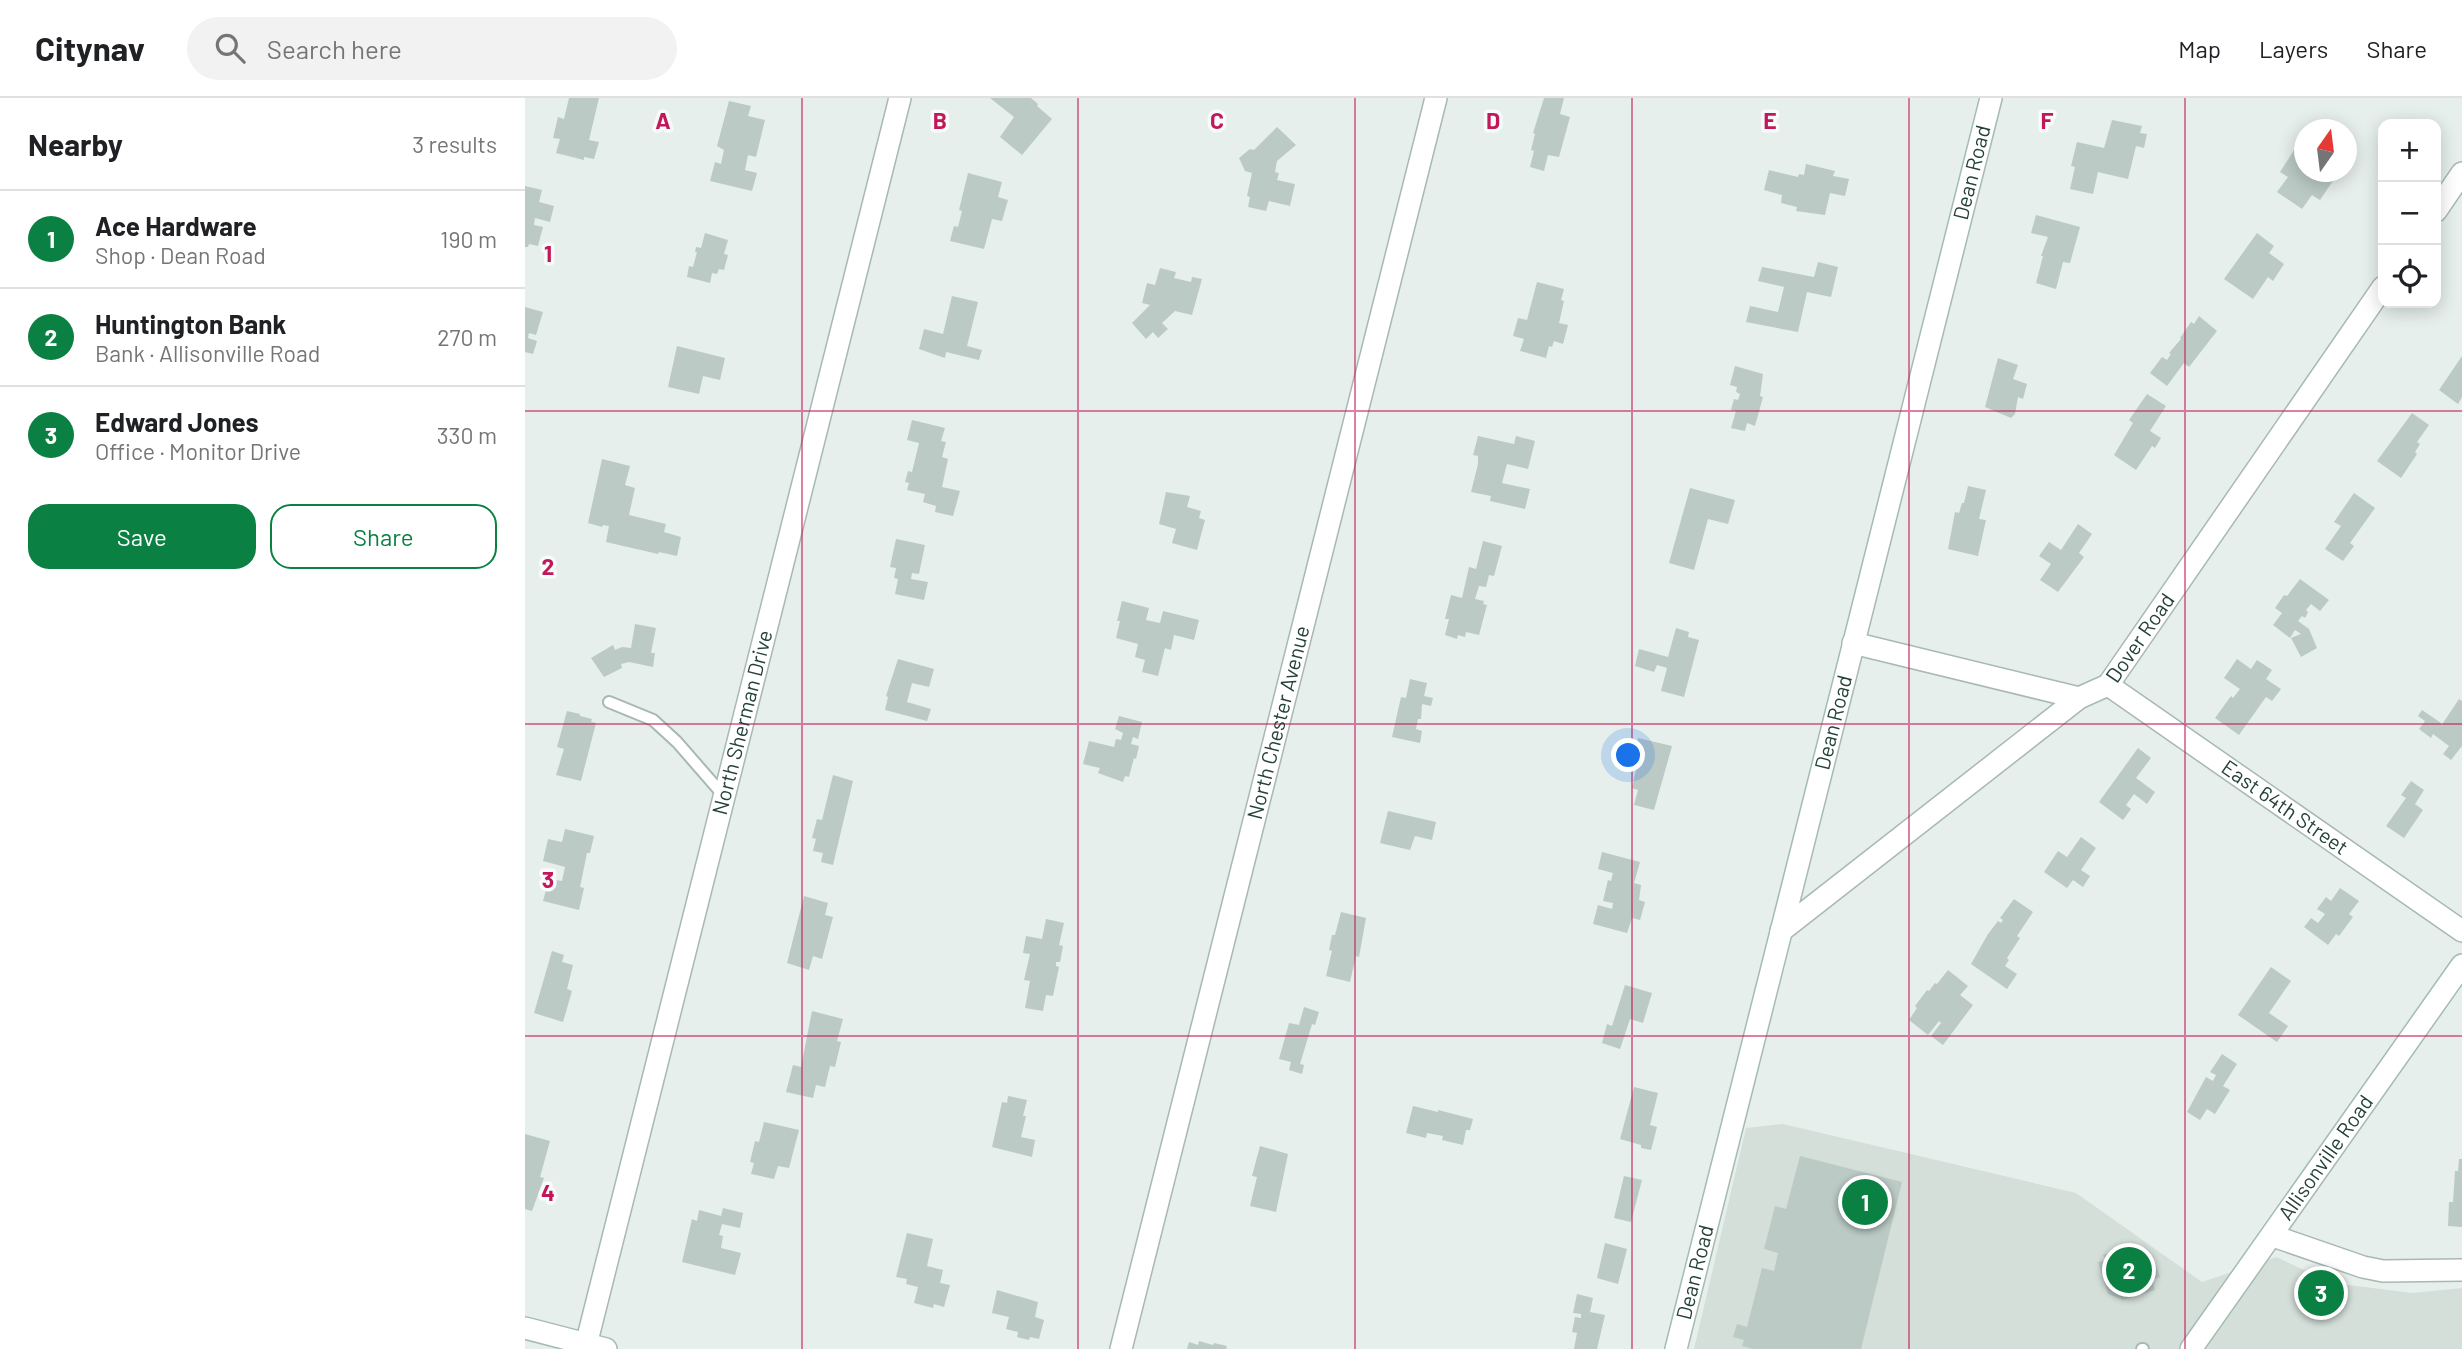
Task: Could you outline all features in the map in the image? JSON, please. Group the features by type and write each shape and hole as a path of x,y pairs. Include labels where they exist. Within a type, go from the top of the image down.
{"street":[{"name":"North Sherman Drive","path":"592,1347 724,796 900,98"},
{"name":"North Chester Avenue","path":"1121,1349 1436,98"},
{"name":"Dean Road","path":"1676,1349 1991,98"},
{"path":"2441,204 2462,173"},
{"name":"Dover Road","path":"1781,932 2078,698 2108,685 2378,294"},
{"path":"1853,643 2078,698"},
{"name":"East 64th Street","path":"2108,685 2462,931"},
{"name":"Allisonville Road","path":"2191,1349 2462,965"},
{"path":"2273,1236 2363,1267 2383,1271 2462,1270"},
{"path":"525,1328 592,1347"}],"lane":[{"path":"609,702 653,720 677,742 724,796"}],"shaded area":[{"path":"1783,1124 2076,1193 2202,1282 2276,1257 2332,1283 2413,1293 2462,1288 2462,1349 1694,1349 1746,1128"}],"building":[{"path":"569,98 599,98 589,140 599,142 594,159 584,157 584,160 556,153 560,139 553,138 558,117 564,119"},
{"path":"990,98 1031,98 1052,119 1022,155 1000,137 1014,117"},
{"path":"1544,98 1564,98 1560,114 1570,117 1559,157 1548,155 1544,171 1530,167 1534,151 1531,150 1535,134 1533,133"},
{"path":"729,101 751,106 748,116 765,120 756,157 748,155 745,170 757,173 752,191 710,181 715,162 721,164 724,150 717,146"},
{"path":"2112,120 2142,126 2140,133 2147,134 2144,148 2136,146 2128,179 2098,172 2093,194 2070,189 2075,167 2071,166 2077,142 2104,148"},
{"path":"1277,127 1296,145 1277,161 1275,172 1279,173 1277,180 1295,184 1290,206 1269,201 1266,211 1248,207 1250,197 1247,196 1252,173 1245,171 1239,158 1250,149 1254,150"},
{"path":"2294,150 2294,182 2332,182 2320,200 2312,195 2302,209 2277,192 2288,177 2280,172"},
{"path":"1806,164 1835,171 1833,176 1849,179 1845,196 1830,193 1825,215 1796,211 1797,207 1781,203 1782,195 1764,190 1769,170 1798,177 1799,174 1804,175"},
{"path":"968,173 1002,182 998,197 1008,200 1002,221 992,219 984,249 950,241 954,226 958,227 962,211 959,210"},
{"path":"525,186 542,190 539,202 554,206 550,222 535,218 534,225 543,227 538,246 529,244 525,247"},
{"path":"2036,215 2080,227 2070,263 2063,262 2056,289 2036,283 2048,237 2031,233"},
{"path":"705,233 728,240 724,254 728,255 724,270 719,269 717,274 712,273 710,283 687,277 689,266 693,267 696,247 701,248"},
{"path":"2257,233 2274,246 2269,253 2284,264 2273,281 2268,277 2253,299 2224,279"},
{"path":"1818,262 1838,267 1831,297 1807,292 1798,332 1746,322 1750,306 1778,312 1784,287 1758,281 1762,267 1814,277"},
{"path":"1160,268 1176,272 1174,278 1191,282 1192,277 1202,279 1192,315 1175,311 1162,323 1168,329 1158,338 1153,332 1146,339 1132,323 1150,305 1142,303 1147,283 1155,285"},
{"path":"1537,282 1564,289 1559,323 1568,325 1563,344 1554,341 1552,347 1549,346 1546,358 1520,351 1524,339 1513,336 1518,318 1527,320"},
{"path":"952,296 978,302 967,346 982,350 979,360 946,352 945,358 919,349 924,329 943,334"},
{"path":"525,307 543,312 536,335 529,333 528,338 537,341 533,354 525,352"},
{"path":"2199,316 2217,331 2189,367 2184,363 2167,386 2150,373 2162,357 2167,360 2191,322 2194,324"},
{"path":"677,346 725,358 720,380 703,376 699,394 668,387"},
{"path":"2462,356 2462,397 2458,404 2439,390"},
{"path":"1998,358 2018,365 2013,379 2027,384 2023,399 2018,397 2015,414 2011,418 1985,407"},
{"path":"1735,366 1763,374 1760,396 1763,397 1755,426 1747,423 1745,431 1731,428 1736,411 1731,410 1734,399 1738,400 1740,394 1736,392 1737,387 1730,385"},
{"path":"2147,394 2166,406 2150,431 2161,438 2155,448 2152,446 2136,470 2114,455 2133,423 2129,420"},
{"path":"2412,413 2429,425 2417,442 2420,444 2415,452 2417,454 2401,478 2377,461"},
{"path":"912,420 945,428 941,441 946,442 942,457 948,459 942,487 960,491 953,516 935,512 936,506 923,502 925,494 907,490 909,483 905,482 908,471 912,472 919,443 907,440"},
{"path":"1478,436 1514,444 1516,436 1535,441 1528,469 1507,464 1502,483 1530,489 1525,509 1490,501 1491,496 1471,492 1478,464 1478,456 1473,455"},
{"path":"602,459 630,466 625,485 635,488 629,515 666,524 664,532 681,537 677,556 606,542 609,526 588,523"},
{"path":"1968,486 1986,490 1979,519 1986,520 1978,556 1948,549 1955,512 1959,513 1964,503"},
{"path":"1690,488 1735,500 1728,524 1708,519 1694,570 1669,563"},
{"path":"1166,492 1190,496 1187,507 1201,511 1199,518 1205,520 1197,550 1172,543 1176,529 1159,524"},
{"path":"2354,493 2375,508 2350,543 2354,546 2343,561 2325,549 2341,526 2334,522"},
{"path":"2078,524 2092,534 2079,553 2084,557 2058,592 2040,580 2051,564 2039,556 2049,542 2061,550"},
{"path":"896,539 925,545 919,574 912,573 911,579 928,582 924,600 895,594 898,579 894,578 896,568 890,567"},
{"path":"1483,541 1502,546 1494,576 1489,575 1486,587 1479,586 1475,599 1484,601 1483,604 1487,605 1479,635 1466,632 1465,637 1458,635 1457,639 1445,635 1449,619 1445,619 1451,595 1462,598 1469,567 1476,569"},
{"path":"2300,579 2329,600 2320,611 2311,604 2306,610 2308,612 2305,618 2302,616 2298,621 2309,629 2317,648 2301,657 2291,638 2301,634 2295,630 2290,638 2273,625 2282,613 2275,608"},
{"path":"1122,601 1149,608 1146,620 1160,623 1163,611 1199,620 1194,640 1174,635 1171,650 1165,648 1158,676 1142,672 1145,660 1135,657 1138,644 1116,638"},
{"path":"635,624 656,628 651,653 655,653 653,667 629,662 621,664 622,668 604,677 591,658 613,645 615,650 622,647 631,648"},
{"path":"1676,628 1689,632 1688,637 1699,640 1684,697 1661,691 1667,668 1657,665 1654,672 1635,666 1639,649 1668,657"},
{"path":"898,659 934,669 929,687 912,683 907,702 931,709 927,721 885,710 886,696"},
{"path":"2237,659 2251,669 2257,660 2272,670 2266,679 2281,689 2272,701 2266,697 2239,735 2215,718 2231,696 2233,698 2240,689 2224,678"},
{"path":"1410,679 1427,683 1424,696 1433,698 1431,706 1422,704 1421,719 1418,719 1416,729 1422,731 1420,743 1392,737 1401,697 1406,698"},
{"path":"2459,699 2462,701 2462,746 2451,760 2443,754 2449,746 2433,734 2431,738 2419,729 2425,721 2418,716 2422,710 2441,723 2441,726"},
{"path":"567,711 580,714 596,723 581,781 556,775 564,749 557,747"},
{"path":"1119,716 1142,722 1138,739 1133,737 1131,744 1139,746 1136,759 1134,758 1129,777 1125,776 1123,782 1098,773 1100,768 1083,764 1089,741 1114,747 1116,739 1121,740 1123,733 1115,729"},
{"path":"1638,738 1672,746 1654,810 1634,805 1638,790 1632,788 1636,770 1631,769"},
{"path":"2138,748 2151,758 2136,778 2155,792 2147,804 2134,794 2126,805 2131,809 2123,820 2099,802"},
{"path":"833,775 853,781 833,865 821,862 823,853 813,851 816,839 812,838 817,819 822,820"},
{"path":"2411,781 2424,790 2415,804 2423,810 2404,838 2386,826 2406,798 2401,795"},
{"path":"1388,811 1436,822 1432,840 1415,836 1410,850 1380,843"},
{"path":"565,829 594,836 590,853 587,853 580,887 584,888 579,910 543,901 549,879 562,881 565,867 543,861 548,839 562,842"},
{"path":"2081,837 2096,848 2081,870 2090,876 2083,887 2073,880 2067,888 2044,872 2058,851 2067,857"},
{"path":"1602,852 1640,862 1634,883 1641,885 1639,900 1645,902 1640,920 1632,918 1627,933 1593,924 1598,905 1612,909 1613,903 1603,901 1608,880 1611,881 1613,873 1598,869"},
{"path":"2340,888 2359,901 2349,914 2353,917 2339,936 2336,934 2328,945 2304,927 2311,918 2318,923 2325,914 2317,909 2326,897 2331,901"},
{"path":"804,896 828,903 825,915 833,917 822,959 813,956 809,970 787,963"},
{"path":"2014,899 2033,912 2017,936 2020,938 2007,958 2009,960 2005,966 2017,974 2007,989 1971,964 1988,934 1998,921 2001,923 2003,920 2000,918"},
{"path":"1341,912 1366,918 1359,957 1356,956 1350,982 1326,976 1332,951 1329,950 1332,935 1335,935"},
{"path":"1046,919 1064,923 1059,945 1063,946 1060,962 1056,962 1059,967 1053,996 1046,995 1043,1011 1025,1008 1030,981 1024,980 1030,954 1023,953 1026,936 1042,939"},
{"path":"552,951 564,955 562,962 573,965 567,989 572,991 563,1022 534,1013"},
{"path":"2271,967 2291,981 2269,1013 2288,1026 2277,1042 2238,1015"},
{"path":"1948,970 1968,986 1960,995 1973,1005 1943,1045 1931,1036 1941,1023 1939,1021 1928,1035 1909,1020 1927,990 1937,984"},
{"path":"1625,985 1652,993 1643,1023 1630,1019 1620,1049 1602,1043 1607,1024 1612,1026"},
{"path":"1304,1007 1319,1012 1315,1025 1312,1024 1300,1064 1304,1065 1302,1074 1289,1070 1291,1062 1279,1059 1289,1023 1299,1025"},
{"path":"812,1011 843,1019 837,1041 841,1042 835,1067 830,1066 825,1087 816,1085 813,1098 786,1092 793,1065 801,1067"},
{"path":"2222,1054 2237,1064 2223,1086 2230,1090 2215,1114 2207,1109 2200,1120 2187,1112 2206,1077 2213,1081 2216,1075 2210,1072"},
{"path":"1634,1087 1658,1093 1650,1125 1657,1127 1651,1150 1620,1139"},
{"path":"1008,1096 1027,1100 1021,1137 1035,1140 1032,1157 992,1147 1002,1102 1007,1103"},
{"path":"1413,1106 1473,1119 1470,1130 1466,1130 1463,1145 1442,1140 1443,1136 1427,1133 1426,1138 1406,1133"},
{"path":"764,1122 799,1130 789,1168 778,1166 774,1179 751,1174 754,1163 750,1162 755,1141 759,1142"},
{"path":"525,1134 550,1141 540,1177 544,1178 532,1211 525,1209"},
{"path":"1260,1146 1288,1154 1276,1212 1250,1206 1257,1177 1252,1176"},
{"path":"1800,1156 1902,1182 1861,1349 1753,1349 1742,1346 1744,1340 1733,1337 1737,1324 1747,1327 1762,1268 1774,1271 1778,1253 1764,1249 1775,1206 1786,1209"},
{"path":"2459,1159 2462,1159 2462,1227 2448,1226 2449,1202 2453,1202 2455,1171 2458,1171"},
{"path":"1624,1176 1642,1180 1631,1222 1614,1218"},
{"path":"723,1208 743,1213 740,1228 722,1224 719,1235 723,1236 721,1248 741,1253 735,1275 682,1262 692,1219 697,1221 699,1210 721,1216"},
{"path":"907,1233 933,1239 927,1266 943,1270 940,1283 950,1285 944,1307 934,1304 933,1308 914,1303 918,1287 906,1284 907,1279 896,1277"},
{"path":"1605,1243 1627,1249 1618,1284 1597,1278"},
{"path":"2126,1247 2141,1252 2137,1257 2148,1264 2154,1260 2160,1277 2152,1280 2155,1290 2123,1300 2108,1294 2098,1262 2106,1260 2103,1255"},
{"path":"2307,1276 2345,1295 2333,1318 2296,1299"},
{"path":"997,1290 1038,1302 1035,1317 1044,1320 1039,1339 1017,1337 1018,1332 1006,1329 1009,1317 992,1313"},
{"path":"1577,1294 1593,1298 1590,1312 1605,1315 1597,1349 1574,1349 1577,1333 1572,1332 1575,1317 1581,1318 1581,1314 1573,1313"},
{"path":"1199,1341 1227,1346 1226,1349 1187,1349 1189,1342 1198,1345"}],"place":[{"name":"Ace Hardware","path":"1865,1202"},
{"name":"Huntington Bank","path":"2129,1270"},
{"name":"Edward Jones","path":"2321,1293"}]}
